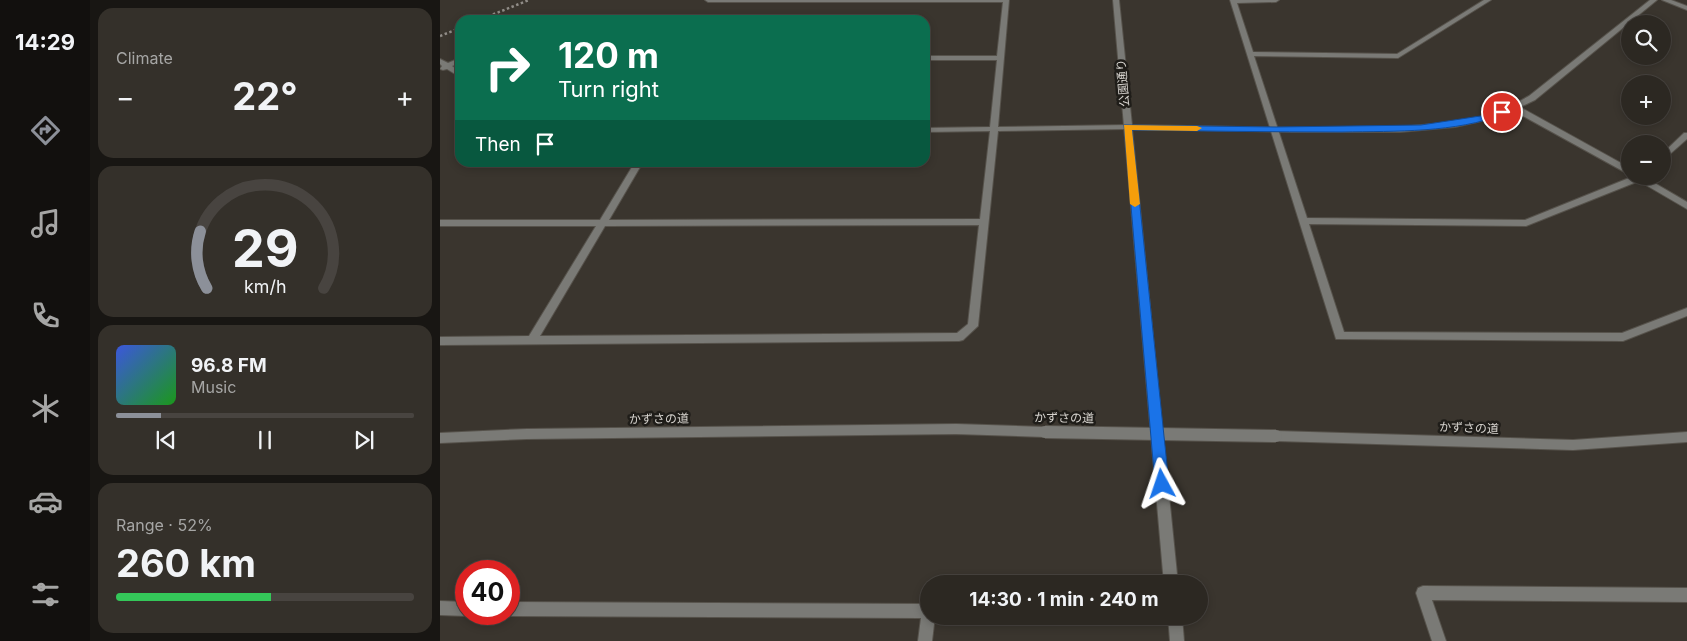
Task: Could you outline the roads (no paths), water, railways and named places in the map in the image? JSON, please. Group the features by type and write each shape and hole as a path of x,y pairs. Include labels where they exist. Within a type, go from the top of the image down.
{"street":[{"path":"440,341 960,337 973,326 1006,0 708,0"},
{"name":"公園通り","path":"1116,0 1171,575"},
{"path":"1276,0 1234,0 1340,336 1623,337 1687,312"},
{"path":"1251,54 1398,56 1488,0"},
{"path":"930,130 1127,127 1276,130 1421,128 1489,117 1515,108 1532,98 1654,0"},
{"path":"1665,0 1687,8"},
{"path":"930,58 1000,58"},
{"path":"440,61 444,68"},
{"path":"1515,108 1621,167"},
{"path":"1671,150 1687,135"},
{"path":"532,340 636,167"},
{"path":"1303,221 1526,223 1621,185"},
{"path":"1654,185 1687,206"},
{"path":"440,223 984,222"},
{"name":"かずさの道","path":"440,438 527,434 916,430 1276,436 1573,445 1687,437"},
{"path":"1438,641 1423,592 1687,596"},
{"path":"440,608 455,608"},
{"path":"520,609 928,610 925,641"},
{"path":"1176,625 1177,641"}]}
